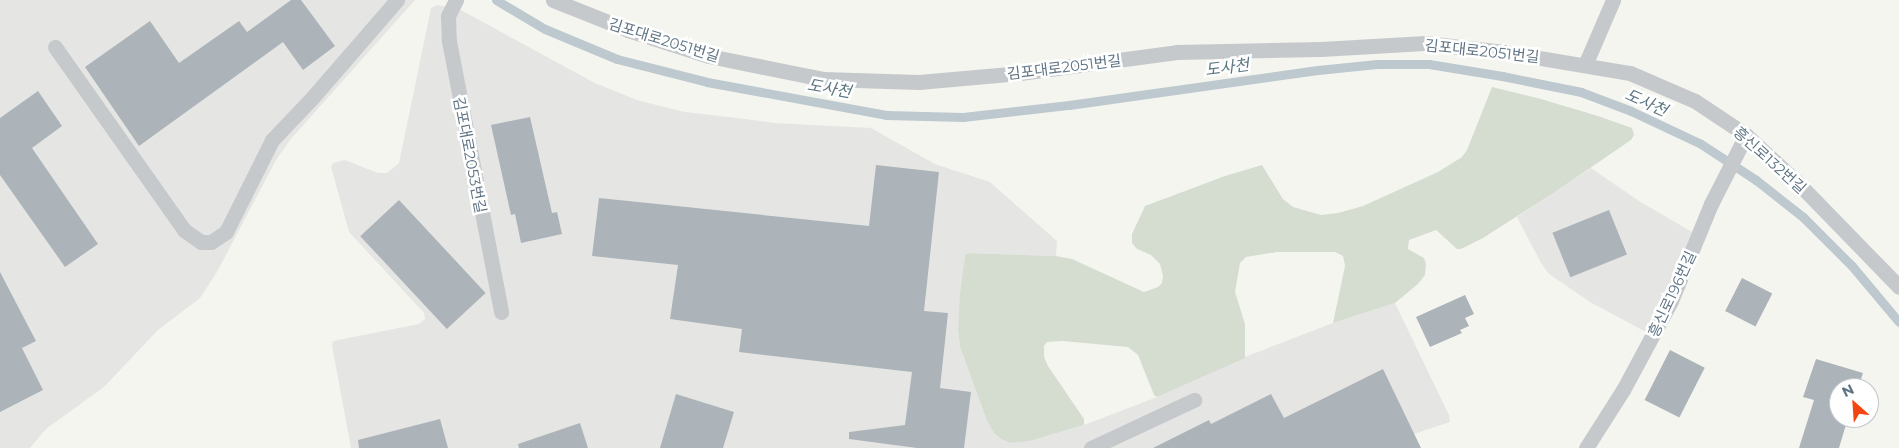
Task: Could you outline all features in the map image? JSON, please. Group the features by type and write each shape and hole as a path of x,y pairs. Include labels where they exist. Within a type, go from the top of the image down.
{"lane":[{"path":"55,47 179,224 192,238 202,242 211,242 226,232 272,140 312,98 397,0"},
{"name":"김포대로2053번길","path":"456,0 448,16 449,41 501,312"},
{"name":"김포대로2051번길","path":"553,0 628,30 710,56 823,79 919,82 1020,73 1177,52 1321,49 1426,43 1585,64"},
{"path":"1585,64 1613,0"},
{"name":"흥신로132번길","path":"1585,64 1630,73 1695,101 1746,135 1797,182 1899,287"},
{"name":"흥신로196번길","path":"1586,448 1660,324 1725,174 1746,135"},
{"path":"1091,448 1194,400"}],"shaded area":[{"path":"0,0 415,0 290,140 276,160 217,272 200,298 158,330 104,387 46,429 30,448 0,448"},
{"path":"437,5 459,9 595,83 637,100 685,112 775,123 871,128 935,164 990,182 1057,241 1056,256 968,253 965,255 958,330 960,347 987,421 1001,439 1010,443 1030,441 1084,425 1157,397 1232,362 1333,323 1395,303 1449,415 1450,422 1372,448 351,448 332,346 333,341 419,324 425,319 424,313 349,232 331,167 333,163 345,160 378,173 387,173 399,163 431,8"},
{"path":"1492,87 1598,116 1632,128 1634,135 1631,140 1552,194 1483,238 1461,249 1457,249 1436,230 1409,240 1408,249 1424,258 1426,264 1425,275 1418,284 1395,303 1333,323 1345,266 1343,256 1335,252 1277,252 1246,257 1240,263 1235,292 1245,324 1245,358 1157,397 1154,395 1138,355 1128,347 1062,341 1047,342 1044,346 1044,357 1048,366 1084,419 1084,425 1030,441 1010,443 994,433 987,421 960,347 958,330 965,255 968,253 1056,256 1072,259 1144,292 1158,287 1162,283 1163,276 1160,264 1151,255 1137,249 1132,243 1132,234 1145,206 1225,176 1262,165 1283,199 1293,207 1321,215 1338,213 1363,206 1438,172 1462,157 1467,150"},
{"path":"1591,168 1639,201 1692,232 1663,301 1646,332 1590,302 1549,274 1541,263 1517,217"}],"building":[{"path":"291,0 301,0 335,46 303,70 283,42 139,146 85,67 150,21 179,63 239,21 247,32"},
{"path":"38,91 62,126 32,148 98,244 65,267 0,175 0,118"},
{"path":"530,117 552,213 557,212 562,234 521,243 515,214 511,215 491,125"},
{"path":"876,165 939,172 924,311 948,313 940,388 971,392 964,448 917,448 849,439 849,432 905,425 912,372 739,352 742,329 670,319 678,265 592,256 599,198 869,226"},
{"path":"399,200 486,293 447,329 360,236"},
{"path":"1609,210 1627,255 1570,277 1552,233"},
{"path":"0,272 36,341 22,348 43,390 0,412"},
{"path":"1742,278 1772,293 1755,326 1725,311"},
{"path":"1465,295 1474,314 1465,318 1469,326 1460,330 1462,333 1430,347 1416,317"},
{"path":"1670,350 1705,368 1679,418 1645,400"},
{"path":"1816,359 1863,373 1861,378 1829,378 1829,428 1845,428 1839,448 1799,448 1814,400 1803,397"},
{"path":"1383,369 1421,448 1153,448 1209,420 1211,424 1271,394 1284,418"},
{"path":"676,394 734,412 723,448 660,448"},
{"path":"440,419 448,448 359,448 358,440"},
{"path":"580,423 588,448 519,448 518,444"}],"waterway":[{"name":"도사천","path":"496,0 545,29 617,59 707,82 886,115 963,117 1069,105 1318,70 1377,64 1429,64 1581,92 1631,111 1701,144 1756,180 1803,217 1852,266 1899,322"}]}
